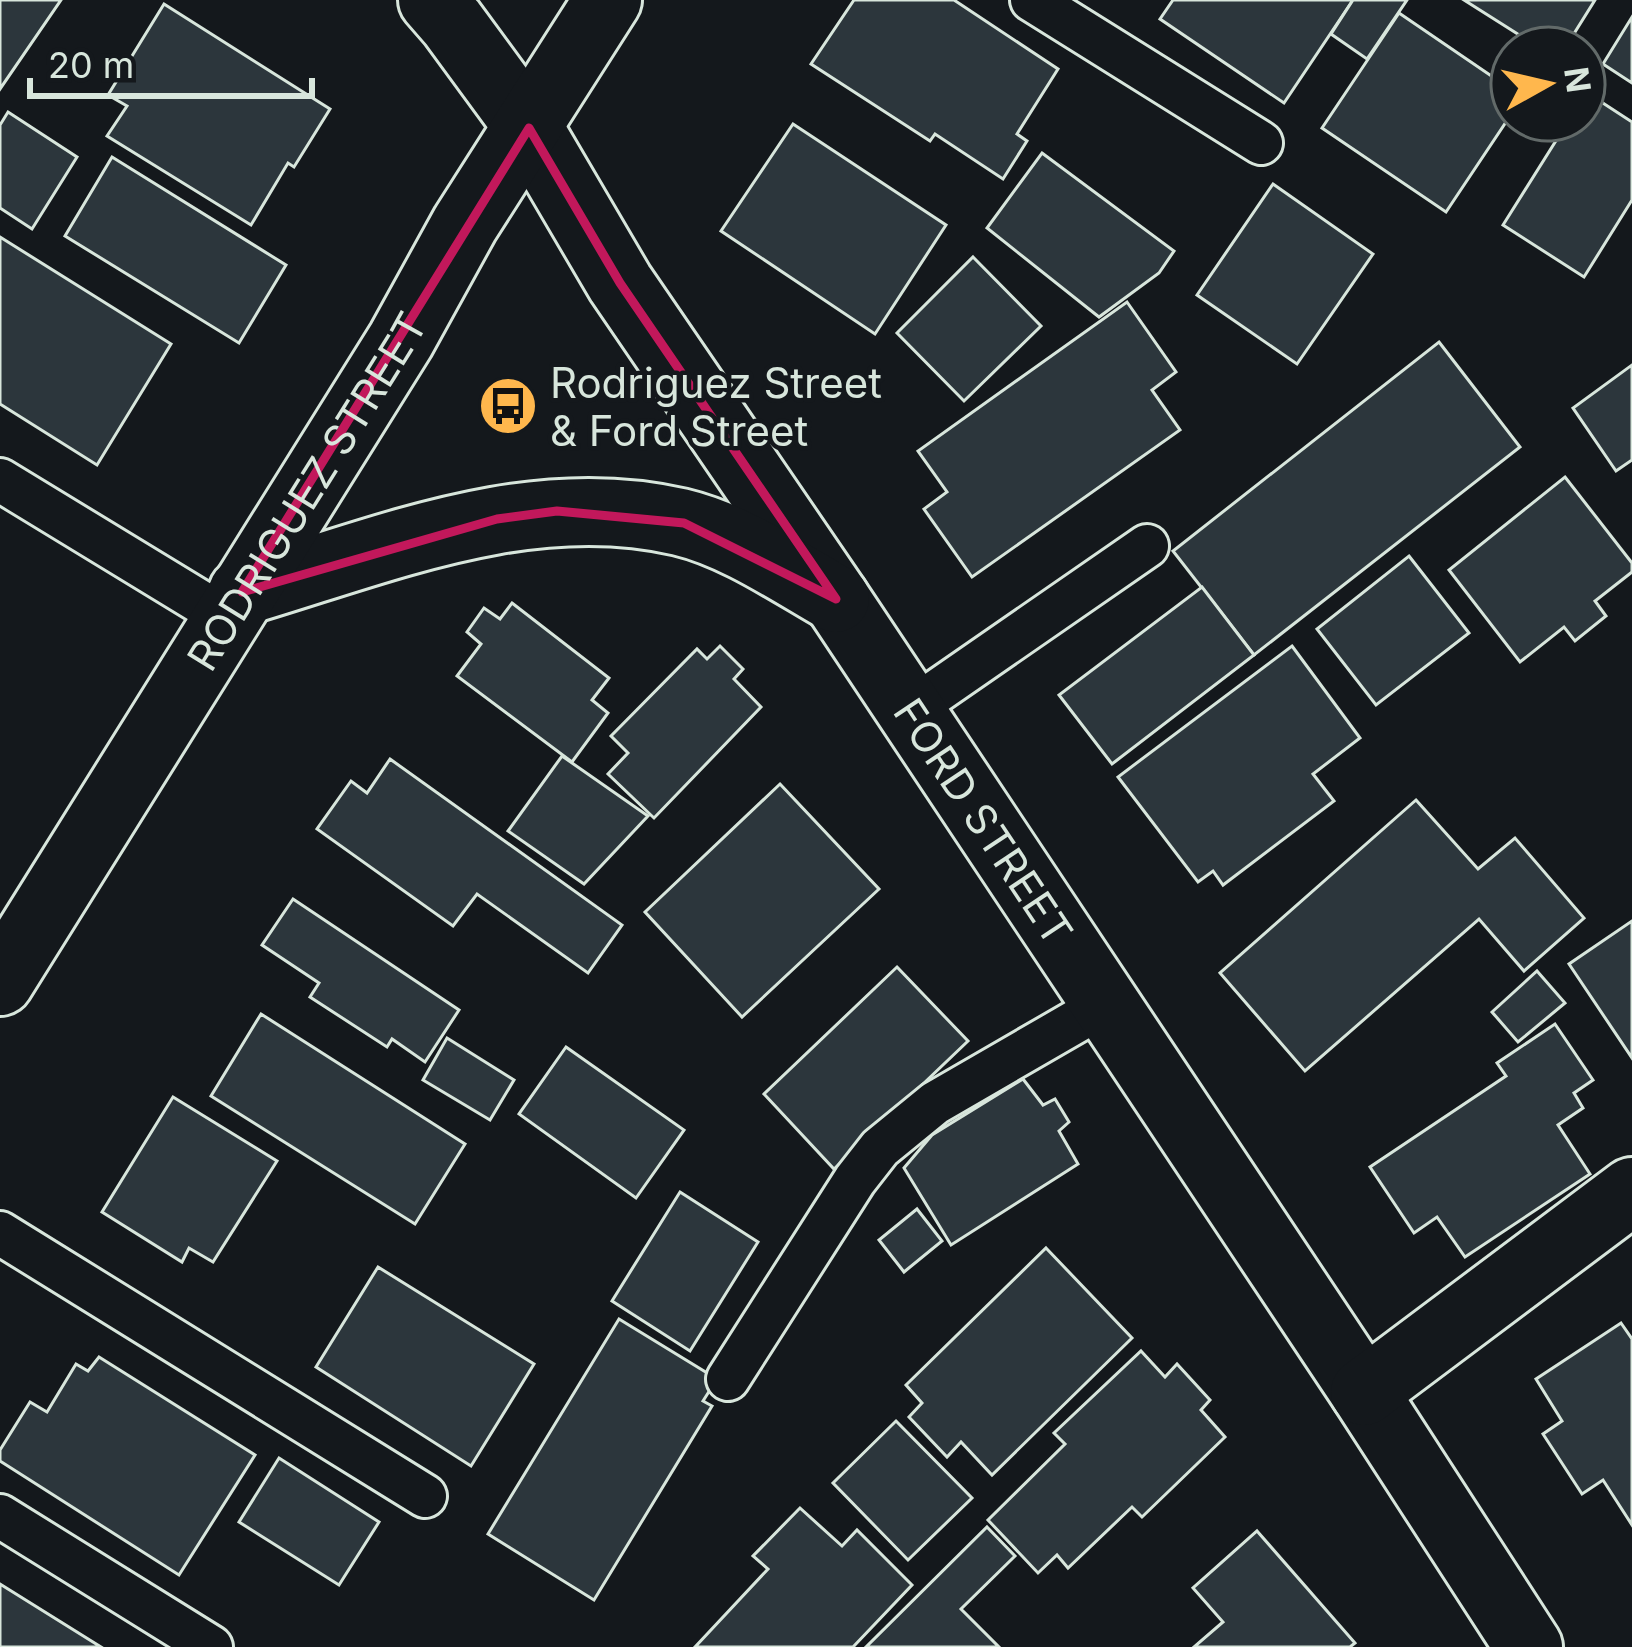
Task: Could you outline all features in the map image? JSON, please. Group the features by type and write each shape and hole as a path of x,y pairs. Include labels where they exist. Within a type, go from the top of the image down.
{"street":[{"name":"FORD STREET","path":"432,0 529,128 620,284 836,599 1529,1647"},
{"name":"RODRIGUEZ STREET","path":"0,982 401,340 465,224 608,0"},
{"path":"234,605 477,524 557,511 621,513 683,523 742,546 836,599"},
{"path":"1364,1392 1632,1191"}],"lane":[{"path":"1032,0 1261,143"},
{"path":"0,480 234,605"},
{"path":"910,710 1147,546"},
{"path":"728,1379 880,1148 935,1103 1106,1004"},
{"path":"0,1234 424,1496"},
{"path":"0,1516 211,1647"}],"highlighted area":[{"path":"529,128 620,283 836,599 684,523 557,511 497,519 242,592"}],"building":[{"path":"0,0 61,0 0,89"},
{"path":"854,0 954,0 1058,69 1017,134 1027,141 1003,179 935,134 930,141 811,64"},
{"path":"1173,0 1353,0 1284,103 1160,19"},
{"path":"1353,0 1407,0 1367,59 1331,34"},
{"path":"1464,0 1595,0 1580,24 1502,24"},
{"path":"164,4 330,109 294,167 288,163 251,225 107,136 127,106 108,95"},
{"path":"1399,13 1488,74 1491,144 1446,212 1322,128"},
{"path":"1632,17 1632,83 1608,67 1608,56"},
{"path":"1608,106 1632,122 1632,200 1584,277 1503,225 1554,144 1608,144"},
{"path":"8,112 77,157 32,229 0,208 0,125"},
{"path":"793,124 946,225 875,334 721,231"},
{"path":"1042,153 1174,251 1159,273 1099,317 987,228"},
{"path":"112,157 286,265 239,343 65,236"},
{"path":"1273,184 1373,254 1297,364 1197,295"},
{"path":"0,237 171,344 97,465 0,404"},
{"path":"973,257 1041,326 964,401 897,333"},
{"path":"1127,302 1176,372 1152,390 1180,430 972,577 924,509 947,492 918,451"},
{"path":"1439,342 1520,447 1254,655 1173,551"},
{"path":"1632,365 1632,460 1616,471 1573,408"},
{"path":"1565,477 1632,563 1632,572 1595,601 1606,616 1575,641 1564,627 1520,662 1449,570"},
{"path":"1409,556 1469,633 1376,705 1317,629"},
{"path":"1202,587 1254,655 1112,764 1059,695"},
{"path":"512,603 609,678 592,700 608,713 572,762 457,676 481,644 467,632 484,608 500,619"},
{"path":"720,646 743,669 734,679 761,707 654,818 608,774 628,753 611,736 697,649 707,659"},
{"path":"1292,646 1360,738 1313,774 1334,801 1223,885 1213,871 1198,882 1118,777"},
{"path":"562,756 648,816 584,884 508,831"},
{"path":"390,759 622,925 588,973 477,894 453,926 317,829 351,781 367,793"},
{"path":"780,784 879,889 742,1017 645,912"},
{"path":"1416,800 1478,869 1515,838 1584,918 1524,971 1479,919 1305,1071 1220,973"},
{"path":"293,899 459,1010 425,1062 392,1039 387,1047 310,997 319,983 262,945"},
{"path":"1632,921 1632,1058 1569,964"},
{"path":"897,967 968,1041 834,1169 764,1094"},
{"path":"1537,971 1565,1003 1518,1042 1492,1012"},
{"path":"261,1014 465,1144 415,1224 211,1096"},
{"path":"1555,1024 1593,1080 1574,1093 1583,1108 1558,1125 1590,1174 1465,1257 1437,1217 1414,1233 1370,1167 1506,1076 1497,1063"},
{"path":"447,1038 514,1080 490,1120 423,1080"},
{"path":"566,1047 684,1130 636,1198 519,1114"},
{"path":"1023,1079 1043,1105 1055,1099 1069,1122 1059,1131 1078,1164 951,1245 904,1168 932,1135"},
{"path":"173,1097 277,1161 213,1262 189,1248 182,1262 102,1212"},
{"path":"680,1192 758,1242 690,1351 612,1301"},
{"path":"917,1209 942,1241 904,1272 879,1240"},
{"path":"1046,1248 1132,1338 992,1475 961,1442 947,1457 909,1417 922,1403 906,1385"},
{"path":"378,1267 534,1364 471,1466 316,1367"},
{"path":"619,1319 717,1379 703,1401 712,1406 594,1600 488,1534"},
{"path":"1621,1323 1632,1339 1632,1525 1603,1480 1582,1494 1543,1434 1562,1421 1536,1379"},
{"path":"1141,1351 1165,1377 1177,1364 1210,1400 1201,1410 1225,1437 1142,1517 1132,1507 1068,1568 1057,1555 1038,1573 988,1520 1065,1444 1054,1433"},
{"path":"99,1357 255,1455 179,1575 0,1461 0,1450 30,1402 47,1412 76,1364 88,1371"},
{"path":"896,1421 972,1498 908,1560 833,1483"},
{"path":"279,1458 379,1522 339,1585 239,1522"},
{"path":"800,1508 842,1546 857,1530 912,1585 853,1647 695,1647 768,1569 753,1556"},
{"path":"987,1527 1015,1556 961,1609 999,1647 866,1647"},
{"path":"1257,1531 1355,1643 1350,1647 1194,1647 1223,1622 1193,1588"},
{"path":"0,1584 101,1647 0,1647"}],"place":[{"name":"Rodriguez Street & Ford Street","path":"508,406"}]}
